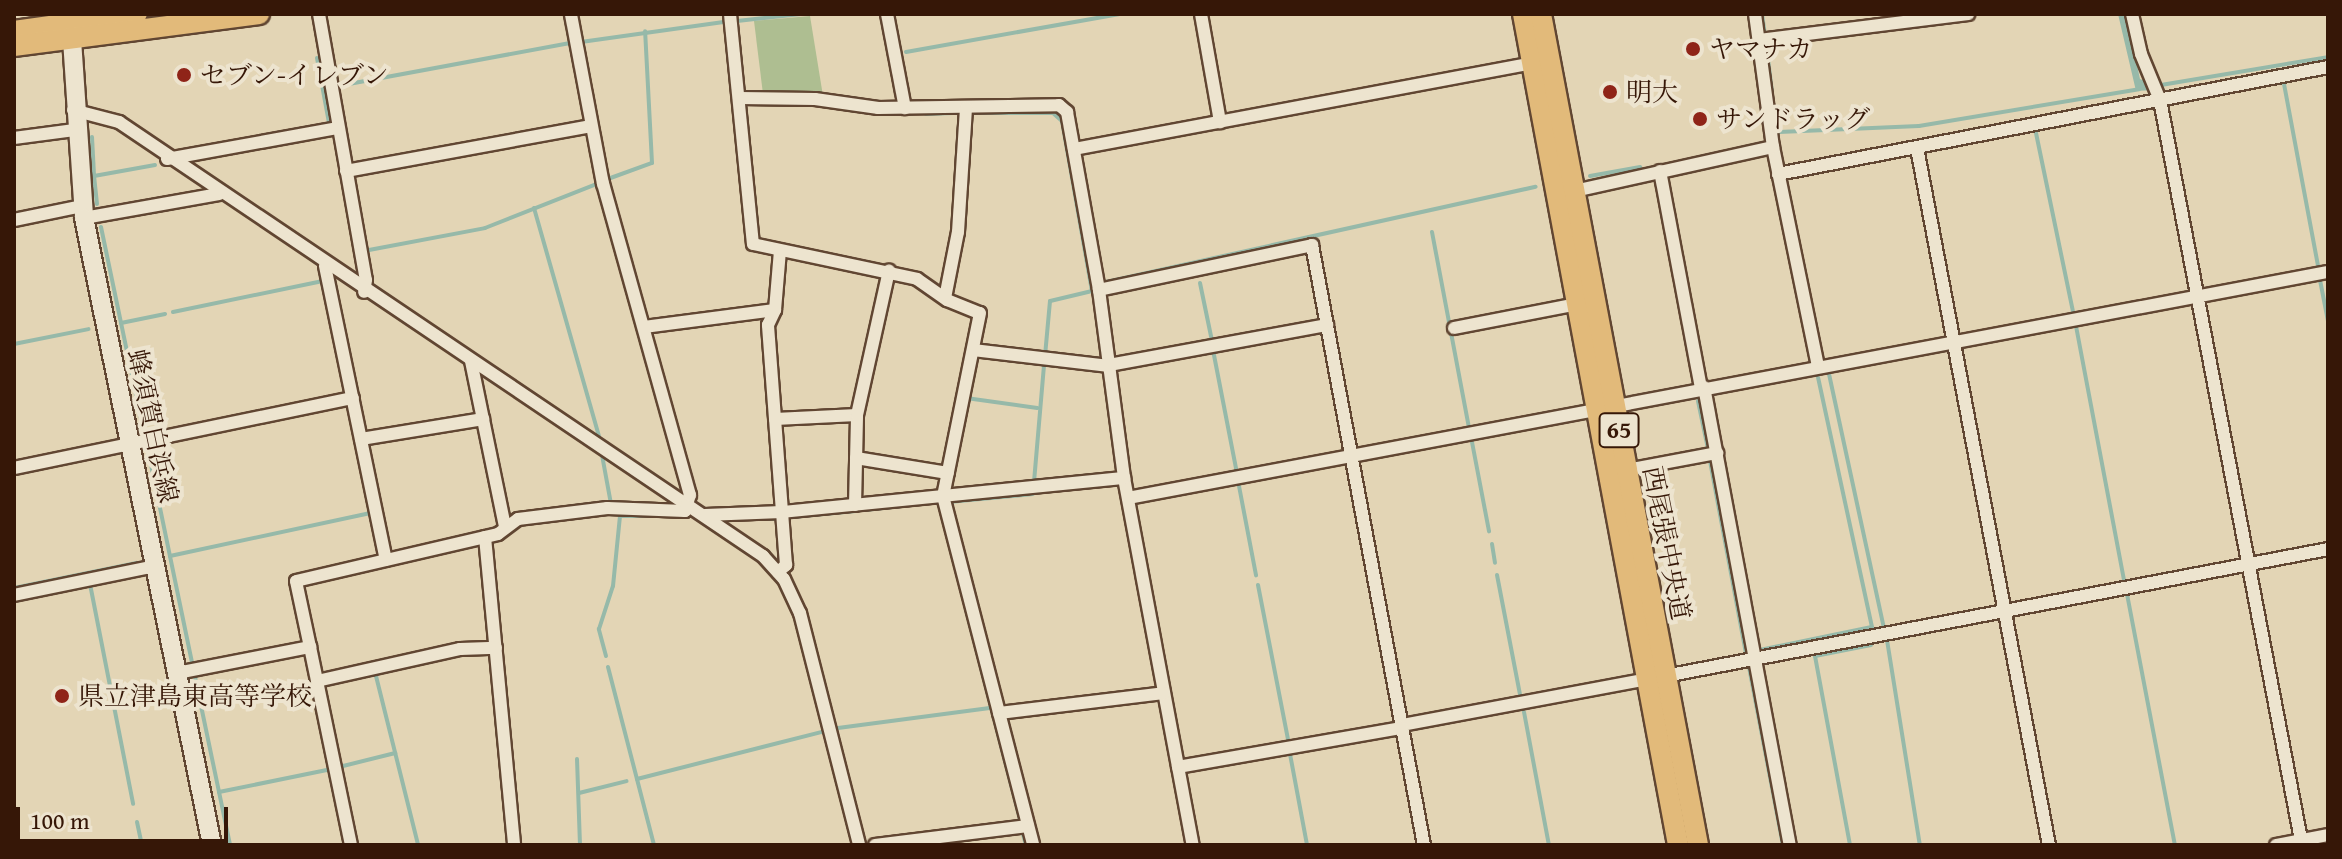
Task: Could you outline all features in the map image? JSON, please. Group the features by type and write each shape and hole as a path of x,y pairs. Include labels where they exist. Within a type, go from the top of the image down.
{"main road":[{"path":"14,46 71,25 137,14"},
{"path":"14,31 259,14"},
{"name":"西尾張中央道","path":"1523,14 1577,304 1626,470 1678,845"},
{"name":"西尾張中央道","path":"1541,14 1574,191 1605,407 1656,677 1698,845"},
{"name":"蜂須賀白浜線","path":"71,25 74,130 83,212 212,845"}],"street":[{"path":"319,14 366,280 364,292"},
{"path":"351,845 296,581 485,537 518,519 607,508 685,511 689,504 590,126 571,14"},
{"path":"730,14 753,244 889,271 933,286 945,298 980,313 943,496 1033,845"},
{"path":"887,14 905,108"},
{"path":"1201,14 1220,122"},
{"path":"1755,14 1773,147 1818,366"},
{"path":"1759,40 1968,14"},
{"path":"2132,14 2141,54 2158,91 2301,843"},
{"path":"1074,149 1532,63"},
{"path":"1778,174 1917,148 2158,91 2328,67"},
{"path":"740,98 905,108 1059,105 1067,112 1099,290 1124,478 1193,845"},
{"path":"945,298 958,232 966,107"},
{"path":"73,110 106,115 325,266 689,504 778,572 800,613 859,845"},
{"path":"346,171 590,126"},
{"path":"167,159 338,128"},
{"path":"14,138 74,130"},
{"path":"1574,191 1773,147"},
{"path":"1917,148 2049,845"},
{"path":"1660,171 1717,453 1790,845"},
{"path":"14,220 219,194"},
{"path":"1099,290 1312,245 1424,845"},
{"path":"778,572 786,565 768,325 775,310 780,251"},
{"path":"325,266 386,560"},
{"path":"855,505 857,415 889,271"},
{"path":"1128,498 2328,272"},
{"path":"1454,328 1577,304"},
{"path":"644,327 775,310"},
{"path":"973,350 1109,366 1327,325"},
{"path":"471,361 505,526"},
{"path":"14,468 353,398"},
{"path":"775,419 857,415"},
{"path":"361,439 483,419"},
{"path":"1626,470 1717,453"},
{"path":"856,458 948,473"},
{"path":"705,515 782,512 1124,478"},
{"path":"485,537 514,845"},
{"path":"1178,767 2328,549"},
{"path":"14,595 155,566"},
{"path":"177,673 310,647"},
{"path":"317,681 460,649 496,648"},
{"path":"999,713 1164,693"},
{"path":"875,845 1028,826"},
{"path":"2276,845 2301,843 2328,835"}],"shaded area":[{"path":"2118,14 2126,14 2140,79 2153,84 2154,90 2136,91"},
{"path":"810,16 823,96 763,94 754,21"}],"waterway":[{"path":"737,21 801,14"},
{"path":"906,52 1120,14"},
{"path":"1762,14 1765,35"},
{"path":"581,42 724,22"},
{"path":"605,180 652,163 645,31"},
{"path":"338,86 570,43"},
{"path":"1766,43 1772,92"},
{"path":"2155,86 2328,57"},
{"path":"317,58 329,123"},
{"path":"2284,84 2318,266"},
{"path":"1774,112 1779,132 1919,126 2139,89"},
{"path":"895,113 912,114"},
{"path":"926,114 960,113"},
{"path":"969,113 1053,113 1062,121 1092,291 1050,301 1045,356"},
{"path":"2036,133 2073,312"},
{"path":"92,137 94,176"},
{"path":"97,204 94,176 155,165"},
{"path":"1590,176 1640,167"},
{"path":"369,250 485,228 599,183"},
{"path":"1106,282 1536,187"},
{"path":"534,208 599,436"},
{"path":"101,227 144,432"},
{"path":"1432,232 1469,427"},
{"path":"2320,280 2328,321"},
{"path":"173,312 323,281"},
{"path":"1200,283 1212,341"},
{"path":"121,323 165,314"},
{"path":"2076,326 2124,581"},
{"path":"14,344 89,329"},
{"path":"1213,350 1237,473"},
{"path":"1034,482 1044,366"},
{"path":"1829,374 1884,628"},
{"path":"1760,650 1872,627 1818,378"},
{"path":"966,398 1037,408"},
{"path":"1698,401 1708,449"},
{"path":"1472,442 1489,531"},
{"path":"148,450 192,662"},
{"path":"602,455 611,504"},
{"path":"1710,461 1746,653"},
{"path":"1239,486 1256,575"},
{"path":"949,502 1033,494"},
{"path":"865,510 911,505"},
{"path":"792,517 856,511"},
{"path":"170,556 370,513"},
{"path":"606,656 599,629 613,586 620,516 670,516"},
{"path":"761,519 776,519"},
{"path":"1492,544 1495,563"},
{"path":"14,588 136,563"},
{"path":"1497,575 1520,694"},
{"path":"90,584 133,804"},
{"path":"1258,585 1288,740"},
{"path":"2127,594 2175,845"},
{"path":"966,609 1020,820"},
{"path":"1887,640 1920,845"},
{"path":"1850,845 1815,656 1871,645"},
{"path":"608,667 654,845"},
{"path":"1749,667 1783,845"},
{"path":"375,672 418,845"},
{"path":"195,677 230,845"},
{"path":"838,728 990,708"},
{"path":"1524,712 1549,845"},
{"path":"637,779 822,732"},
{"path":"339,767 395,753"},
{"path":"1290,754 1307,845"},
{"path":"577,759 580,845"},
{"path":"219,792 332,769"},
{"path":"579,793 627,781"},
{"path":"137,822 142,845"},
{"path":"1023,834 1026,845"}],"place":[{"name":"ヤマナカ","path":"1693,49"},
{"name":"セブン-イレブン","path":"184,75"},
{"name":"明大","path":"1610,92"},
{"name":"サンドラッグ","path":"1700,119"},
{"name":"県立津島東高等学校","path":"62,696"}]}
